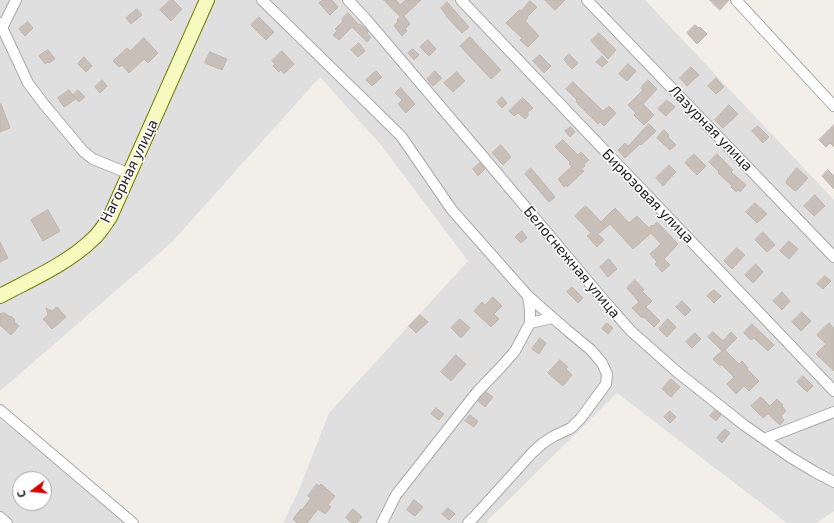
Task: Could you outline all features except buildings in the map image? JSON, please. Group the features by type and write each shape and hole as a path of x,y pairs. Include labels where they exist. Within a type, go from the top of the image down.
{"street":[{"path":"16,0 1,26 28,83 43,104 83,151 93,160 130,174"},
{"name":"Нагорная улица","path":"0,296 63,262 78,252 94,239 110,217 207,0"},
{"path":"262,0 401,136 452,210 528,296 591,350 602,363 607,374 606,384 572,428 554,436 532,452 468,523"},
{"name":"Белоснежная улица","path":"348,0 365,18 631,331 676,372 764,439 790,457 834,482"},
{"name":"Бирюзовая улица","path":"461,0 834,392"},
{"name":"Лазурная улица","path":"588,0 834,257"},
{"path":"736,0 834,106"},
{"path":"386,522 396,495 477,392 501,368 515,351 530,323 528,296"},
{"path":"530,323 553,318"},
{"path":"0,410 133,523"},
{"path":"764,439 834,412"},
{"path":"0,517 7,523"}],"shaded area":[{"path":"0,0 645,0 834,200 834,511 816,523 787,523 617,393 487,521 488,523 283,523 299,490 329,413 468,261 381,145 320,77 171,243 0,391"},
{"path":"0,419 139,523 0,523"}]}
